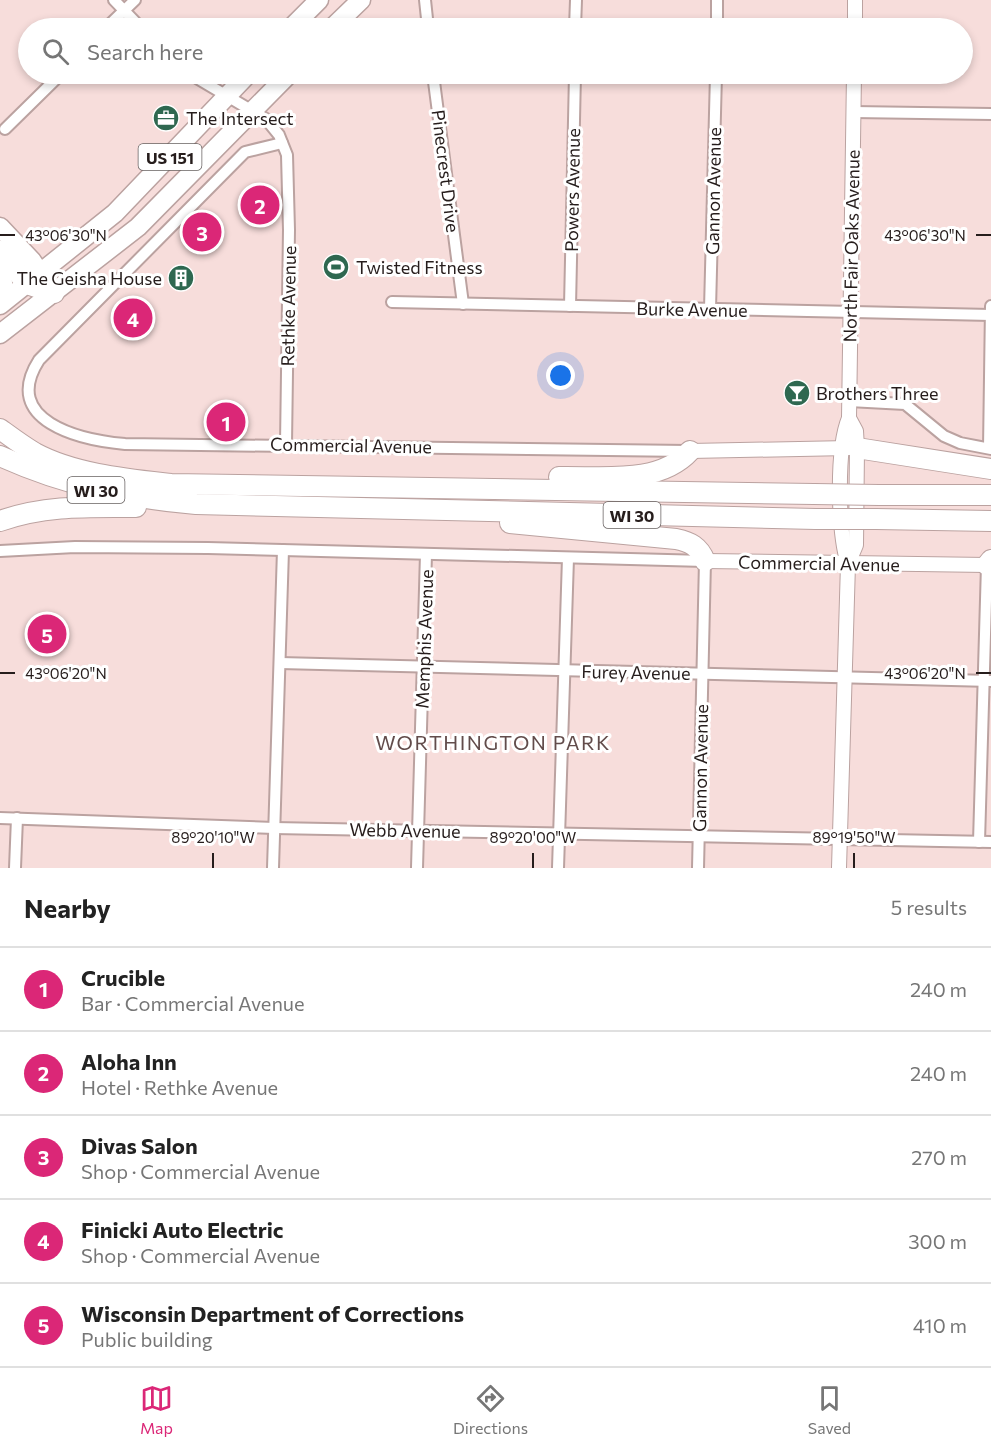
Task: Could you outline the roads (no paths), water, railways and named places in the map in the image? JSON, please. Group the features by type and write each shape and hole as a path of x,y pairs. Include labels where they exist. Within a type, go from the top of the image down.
{"highway":[{"path":"0,251 33,279 54,293"},
{"path":"0,272 3,288 0,301"},
{"path":"0,429 35,453"},
{"path":"849,448 991,469"},
{"path":"295,487 647,474 666,470 680,462 690,451"},
{"name":"WI 30","path":"35,453 66,465 136,480 171,484 991,495"},
{"name":"WI 30","path":"0,456 61,481 88,488 133,498 196,504 991,521"},
{"path":"0,521 42,509 196,504"},
{"path":"449,510 482,521 676,539 689,542 697,547 705,561"}],"main road":[{"path":"301,18 319,0"},
{"path":"342,18 361,0"},
{"name":"US 151","path":"0,305 127,202 238,84"},
{"name":"US 151","path":"0,334 138,227 279,84"},
{"path":"0,227 33,279"},
{"name":"WI 30","path":"0,437 35,453"}],"street":[{"path":"114,0 131,18"},
{"path":"117,18 135,0"},
{"path":"424,0 427,18"},
{"path":"575,18 576,0"},
{"path":"717,0 717,18"},
{"path":"855,0 855,18"},
{"path":"5,129 50,84"},
{"name":"Rethke Avenue","path":"208,84 253,110 272,125 282,143 288,161 286,444"},
{"name":"Pinecrest Drive","path":"434,84 463,304"},
{"name":"Powers Avenue","path":"570,306 574,84"},
{"name":"Gannon Avenue","path":"710,309 716,84"},
{"name":"North Fair Oaks Avenue","path":"839,868 848,564 856,545 849,448 856,431 849,418 854,84"},
{"path":"853,112 991,114"},
{"name":"Commercial Avenue","path":"282,143 245,152 27,373 20,390 25,409 38,419 74,436 125,444 286,444 690,451 849,448"},
{"name":"Burke Avenue","path":"392,302 991,315"},
{"path":"849,401 905,404 944,436 960,443 990,449 991,306"},
{"name":"Commercial Avenue","path":"0,551 75,547 848,564 990,564"},
{"path":"273,868 283,550"},
{"name":"Memphis Avenue","path":"417,868 426,554"},
{"path":"558,868 568,558"},
{"name":"Gannon Avenue","path":"698,868 705,561"},
{"path":"979,842 990,564"},
{"name":"Furey Avenue","path":"280,663 987,680"},
{"name":"Webb Avenue","path":"0,818 274,828 991,842"},
{"path":"15,868 17,818"}],"place":[{"name":"The Intersect","path":"166,118"},
{"name":"Aloha Inn","path":"260,205"},
{"name":"Divas Salon","path":"202,232"},
{"name":"Twisted Fitness","path":"336,267"},
{"name":"The Geisha House","path":"181,278"},
{"name":"Finicki Auto Electric","path":"133,318"},
{"name":"Brothers Three","path":"797,393"},
{"name":"Crucible","path":"226,422"},
{"name":"Wisconsin Department of Corrections","path":"47,634"}],"district":[{"name":"WORTHINGTON PARK","path":"493,742"}]}
